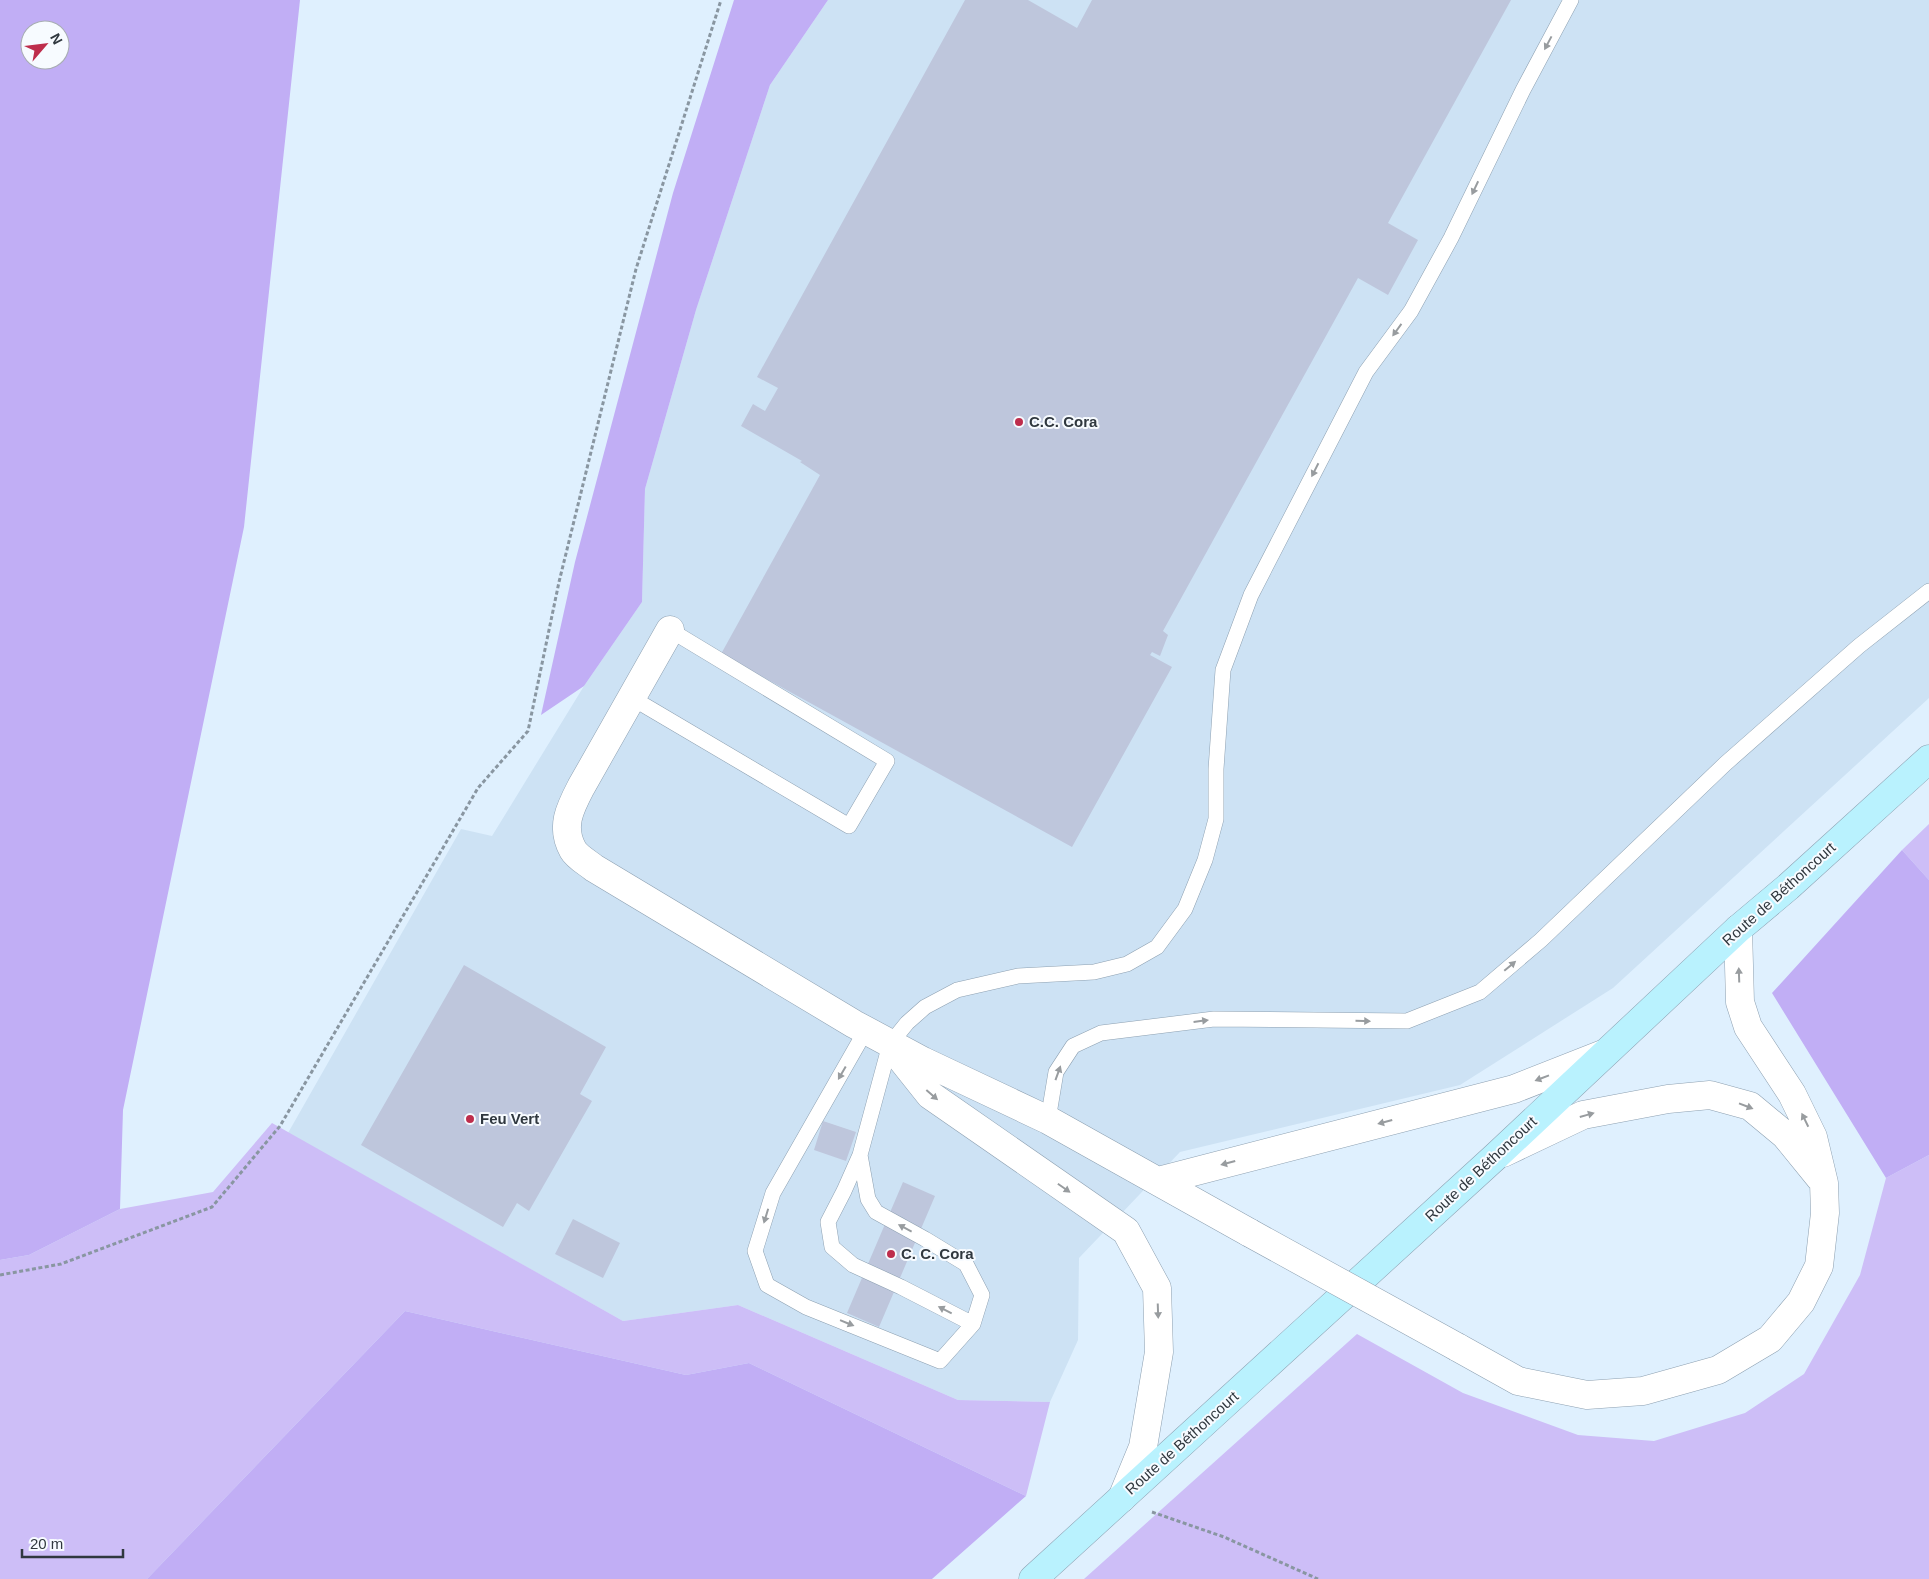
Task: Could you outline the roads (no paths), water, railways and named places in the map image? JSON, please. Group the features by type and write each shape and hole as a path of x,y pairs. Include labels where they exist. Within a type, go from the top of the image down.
{"street":[{"path":"670,630 568,813 567,832 574,851 594,868 890,1044 1048,1120 1518,1381 1586,1395 1643,1391 1718,1370 1770,1339 1801,1302 1819,1266 1825,1214 1824,1183 1813,1136 1792,1094 1748,1027 1740,1002 1738,930"},
{"name":"Route de Béthoncourt","path":"1033,1579 1133,1504 1603,1054 1929,759"},
{"path":"890,1044 930,1095 1126,1232 1157,1288 1159,1352 1133,1504"},
{"path":"1158,1181 1514,1089 1603,1054"},
{"path":"1495,1157 1583,1115 1668,1099 1710,1095 1750,1106 1785,1135 1824,1183"}],"lane":[{"path":"972,1324 901,1287 853,1265 832,1247 828,1222 860,1155 890,1044 906,1023 925,1007 957,990 1018,976 1094,972 1127,964 1157,947 1185,908 1205,860 1216,819 1216,769 1223,670 1251,595 1366,372 1411,311 1451,238 1515,106 1571,0"},
{"path":"1048,1120 1056,1072 1073,1046 1101,1033 1214,1019 1407,1021 1480,992 1541,940 1724,764 1859,646 1929,591"},
{"path":"632,698 849,826 888,761 670,630"},
{"path":"860,1155 868,1199 876,1212 966,1264 982,1295 972,1324 940,1360 806,1307 767,1286 755,1251 773,1193 866,1030"}],"place":[{"name":"C.C. Cora","path":"1019,422"},
{"name":"Feu Vert","path":"470,1119"},
{"name":"C. C. Cora","path":"891,1254"}]}
